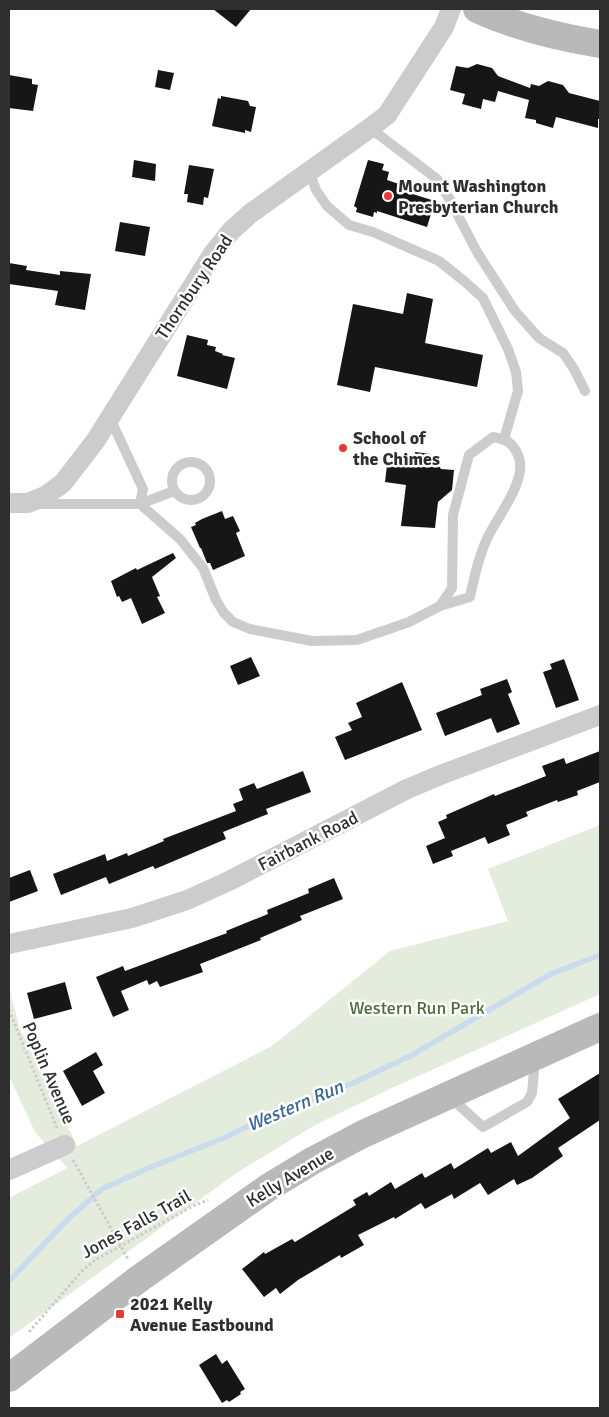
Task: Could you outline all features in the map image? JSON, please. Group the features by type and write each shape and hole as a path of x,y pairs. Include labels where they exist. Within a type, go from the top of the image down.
{"main road":[{"path":"477,9 499,19 535,30 600,44"},
{"name":"Kelly Avenue","path":"9,1378 140,1278 269,1187 312,1161 363,1134 600,1026"}],"street":[{"name":"Thornbury Road","path":"18,503 46,496 63,483 96,440 212,255 231,231 251,213 386,115 444,27 451,9"},
{"name":"Fairbank Road","path":"9,944 132,918 187,900 230,882 407,789 600,715"},
{"path":"9,1170 65,1145"}],"lane":[{"path":"370,128 437,179 477,252 515,311 539,338 563,353 574,368 586,391"},
{"path":"309,171 316,190 327,206 349,224 374,232 439,261 482,298 508,349 516,372 518,391 504,439"},
{"path":"110,418 143,489 140,504"},
{"path":"140,504 180,540 203,568 216,600 224,613 233,622 250,629 312,641 357,640 409,622 440,606 470,597 475,570 486,540 521,474 521,460 513,446 504,439 493,437 469,455 453,515 452,588 440,606"},
{"path":"18,503 140,504 174,490"},
{"path":"448,1095 483,1127 527,1102 532,1093 536,1056"}],"path":[{"name":"Poplin Avenue","path":"9,1010 28,1060 65,1145"},
{"path":"81,1176 131,1264"},
{"name":"Jones Falls Trail","path":"23,1339 82,1270 95,1260 185,1210 216,1197"}],"green space":[{"name":"Western Run Park","path":"600,825 600,994 317,1124 238,1172 9,1338 9,1198 67,1168 35,1132 9,1076 9,986 19,1027 77,1146 272,1046 390,951 508,921 488,869"}],"building":[{"path":"213,9 251,9 236,27"},
{"path":"477,64 492,68 498,76 530,88 531,84 539,86 548,81 563,85 569,93 600,101 598,128 556,117 553,128 536,123 536,120 525,118 529,100 498,91 495,102 483,99 481,109 462,104 465,94 450,90 456,66 468,68"},
{"path":"158,70 174,73 170,90 155,87"},
{"path":"9,75 32,79 32,84 38,85 33,111 9,108"},
{"path":"221,96 248,101 250,106 256,107 251,132 245,130 245,133 212,126 218,98 221,99"},
{"path":"134,160 156,164 155,181 132,177"},
{"name":"Mount Washington Presbyterian Church","path":"368,160 384,164 382,170 389,172 387,180 405,186 403,191 435,201 427,227 377,211 377,213 374,212 373,217 356,212 357,208 354,206"},
{"path":"189,165 214,169 208,198 204,197 203,205 187,202 188,194 184,194"},
{"path":"120,222 150,227 145,256 115,251"},
{"path":"9,263 27,266 26,270 60,275 60,271 91,274 85,310 55,305 58,291 9,284"},
{"path":"407,293 433,299 425,343 483,355 477,387 375,367 370,392 337,385 353,304 403,314"},
{"path":"187,335 208,340 207,345 216,347 215,351 235,358 227,389 177,376"},
{"path":"415,452 431,454 430,465 439,466 441,469 454,470 452,490 438,502 435,528 401,526 406,485 385,482 387,465 414,467"},
{"path":"222,511 225,519 233,516 240,531 236,533 245,556 213,570 210,563 207,563 191,527 202,519"},
{"path":"173,553 176,558 152,577 160,596 157,597 165,613 142,624 131,598 122,602 119,596 117,597 111,581 136,568 137,570"},
{"path":"251,657 260,676 238,685 230,666"},
{"path":"564,659 579,700 556,708 543,672 552,669 550,664"},
{"path":"507,679 512,692 508,694 520,724 497,733 491,718 445,736 436,713 482,695 480,689"},
{"path":"402,682 422,730 345,760 335,737 352,730 348,723 362,717 356,703"},
{"path":"600,751 600,782 577,791 578,795 558,802 557,800 526,812 528,816 506,825 510,835 488,844 485,837 451,851 453,856 433,864 426,846 445,838 438,822 447,818 446,815 494,794 495,796 546,776 542,766 564,758 566,764"},
{"path":"303,771 311,792 266,809 268,814 223,832 226,839 155,869 153,866 109,884 106,877 61,895 53,874 105,854 107,861 127,853 128,856 164,841 163,839 236,811 233,804 243,800 239,789 254,783 257,789"},
{"path":"30,870 38,891 9,902 9,878"},
{"path":"334,878 343,899 300,916 302,920 260,938 261,940 200,964 203,972 160,987 157,981 149,985 147,980 121,991 129,1010 113,1017 96,977 123,966 125,971 227,933 226,931 268,914 267,910 309,893 308,889"},
{"path":"65,982 72,1009 34,1019 27,993"},
{"path":"96,1052 103,1065 93,1071 105,1093 82,1106 63,1071"},
{"path":"600,1073 600,1120 558,1148 563,1156 532,1178 517,1185 514,1179 488,1195 480,1183 454,1199 452,1194 425,1209 421,1203 395,1219 394,1217 358,1235 364,1245 341,1258 340,1255 298,1280 280,1294 276,1288 264,1297 242,1269 264,1252 265,1254 292,1239 295,1242 356,1205 353,1200 367,1192 369,1196 391,1182 395,1189 422,1173 425,1178 451,1163 454,1169 488,1148 491,1153 511,1142 518,1156 570,1118 558,1099"},
{"path":"216,1354 222,1364 227,1360 245,1389 229,1402 227,1400 222,1403 199,1365"}],"waterway":[{"name":"Western Run","path":"9,1281 67,1220 102,1189 226,1137 263,1119 353,1083 410,1056 551,974 600,955"}],"place":[{"name":"Mount Washington Presbyterian Church","path":"388,196"},
{"name":"School of the Chimes","path":"343,448"},
{"name":"2021 Kelly Avenue Eastbound","path":"120,1314"}]}
